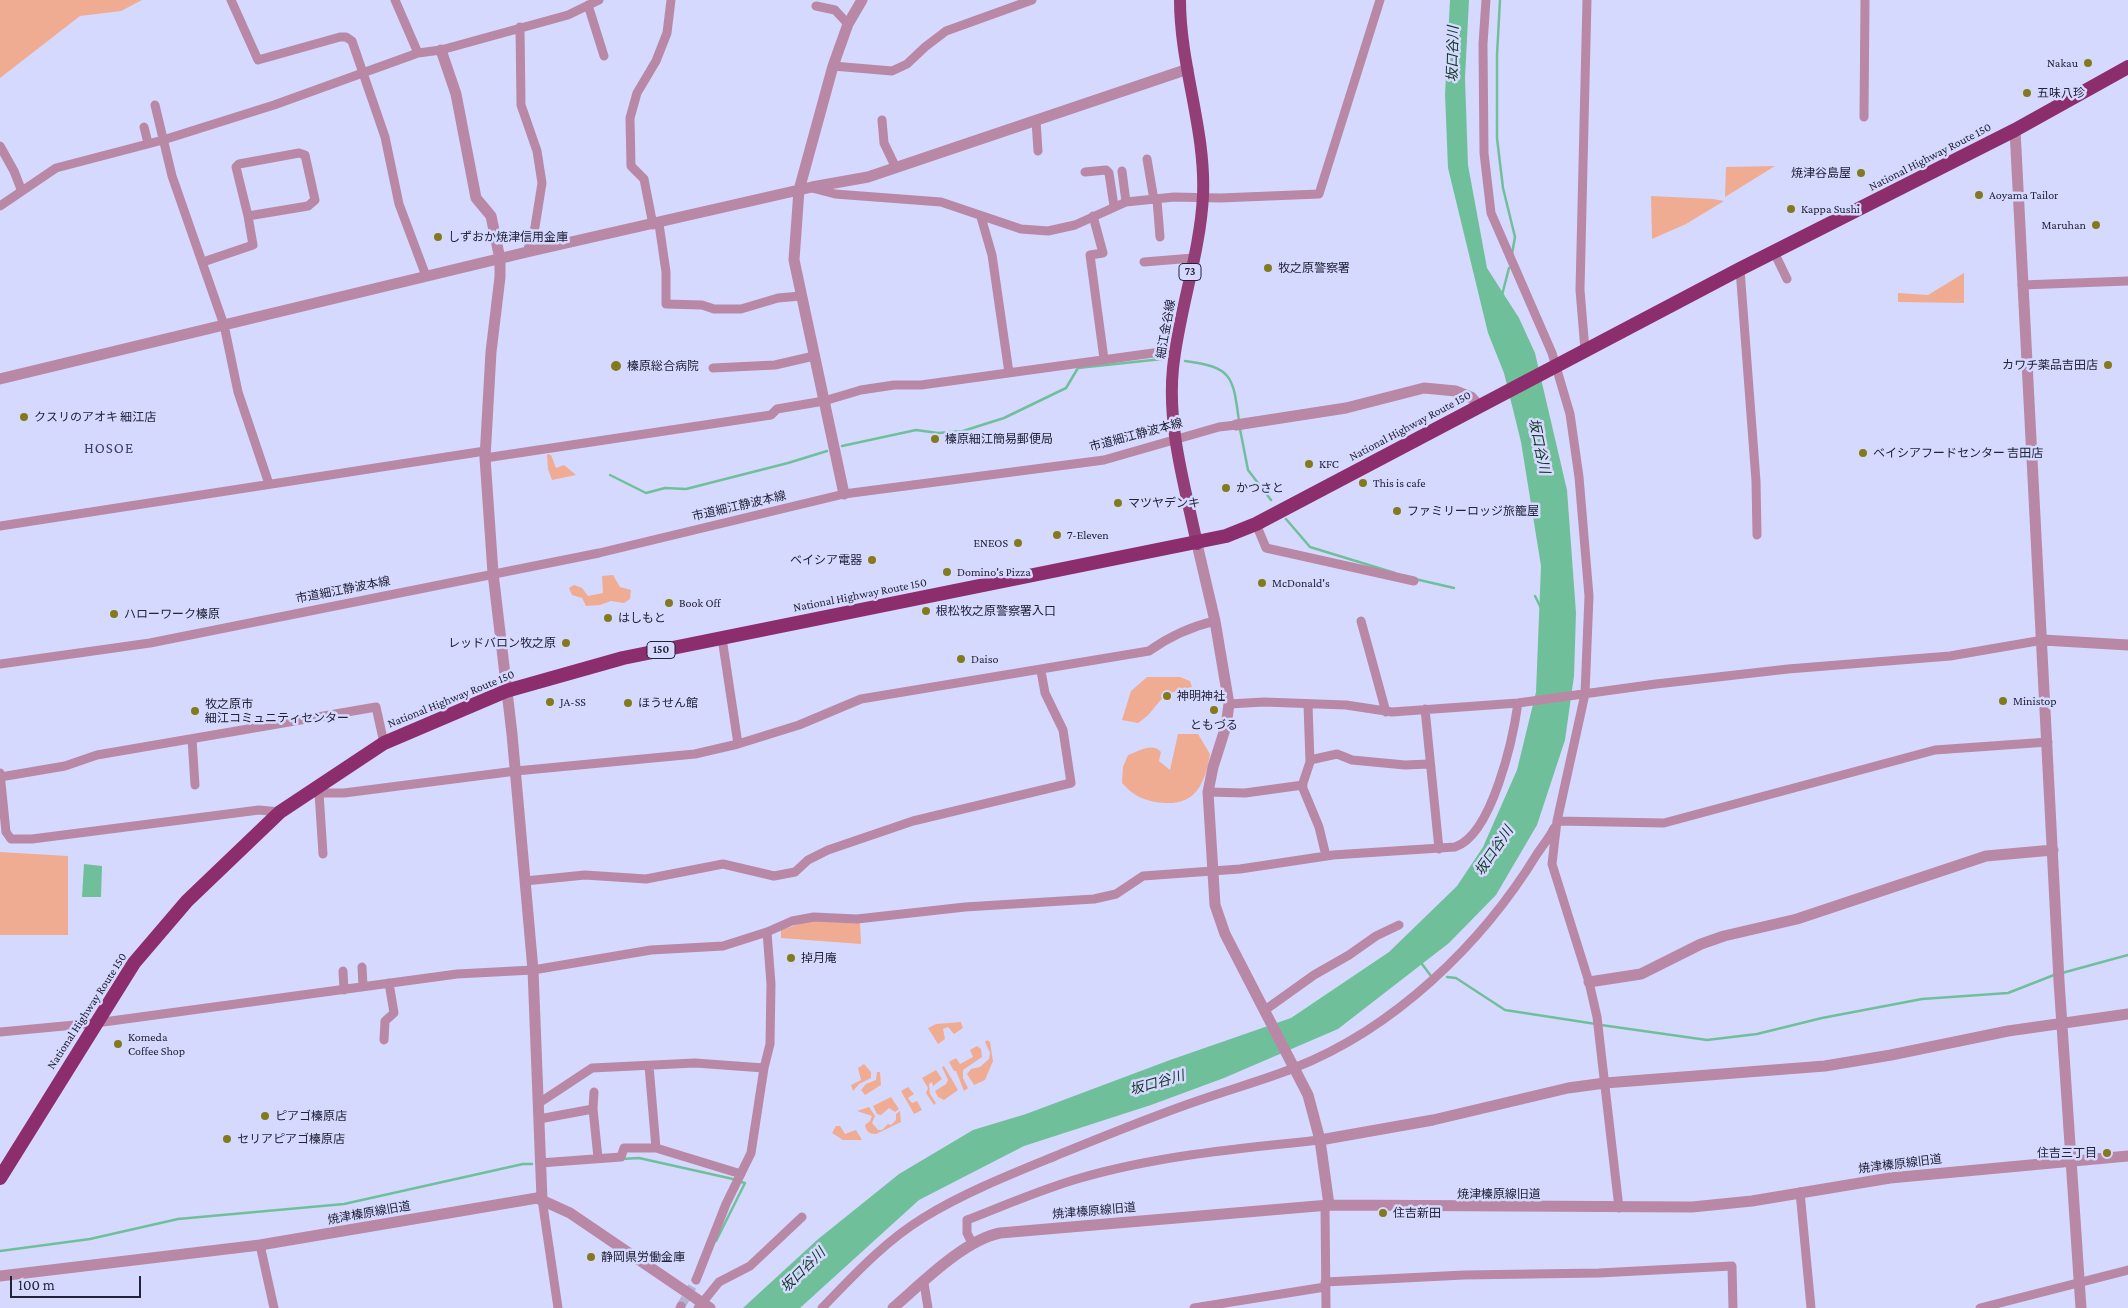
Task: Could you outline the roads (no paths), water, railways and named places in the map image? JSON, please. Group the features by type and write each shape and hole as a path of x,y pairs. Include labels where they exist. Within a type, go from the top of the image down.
{"highway":[{"name":"National Highway Route 150","path":"0,1178 134,963 187,901 280,812 314,793 384,743 506,690 623,658 1197,544 1226,536 1256,524 1774,252 2015,130 2128,67"}],"main road":[{"name":"細江金谷線","path":"1180,0 1203,168 1203,197 1176,350 1172,393 1175,440 1197,544"}],"street":[{"path":"231,0 258,60 346,37 352,41 385,137 399,204 426,276"},
{"path":"394,0 418,53"},
{"path":"0,206 56,168 163,140 363,74 418,53 441,50 568,15 599,0"},
{"path":"671,0 667,33 656,61 637,93 630,118 631,166 644,178 656,224 666,272 666,304 702,305 714,309 741,309 778,298 801,296"},
{"path":"844,494 794,260 799,190 833,66 848,24 862,0"},
{"path":"833,66 892,71 907,64 925,46 946,31 1032,0"},
{"path":"812,188 835,194 920,198 941,202 1020,229 1048,231 1075,225 1126,202 1174,197 1319,194 1380,0"},
{"path":"1486,0 1483,44 1484,153 1491,212 1555,367 1570,414 1585,530 1589,596 1583,694 1557,821 1552,864 1589,982 1597,1017 1619,1208"},
{"path":"1586,350 1580,290 1587,0"},
{"path":"1864,118 1865,0"},
{"path":"588,5 604,56"},
{"path":"816,6 835,10 848,24"},
{"path":"520,27 520,105 537,151 542,183 534,227 527,252"},
{"path":"441,50 456,94 476,198 491,216 500,259 500,277 487,400 485,454 493,573 516,771 533,970 542,1199 558,1308"},
{"path":"0,379 527,252 799,190 868,177 1188,69"},
{"path":"155,105 172,176 224,326 238,392 269,484"},
{"path":"882,120 884,143 896,168"},
{"path":"1036,121 1038,151"},
{"path":"144,127 148,144"},
{"path":"2015,130 2022,285 2043,640 2059,981 2081,1308"},
{"path":"0,146 14,171 21,190"},
{"path":"203,262 253,245 236,167 239,164 299,153 305,155 315,200 308,206 248,216"},
{"path":"1147,159 1156,200 1160,237"},
{"path":"1085,172 1106,170 1109,172 1114,206"},
{"path":"1122,171 1126,202"},
{"path":"981,216 992,255 1010,373"},
{"path":"1094,216 1103,253 1090,255 1104,359"},
{"path":"1774,252 1786,279"},
{"path":"1144,262 1193,258"},
{"path":"1740,270 1756,481 1757,535"},
{"path":"2022,285 2128,281"},
{"path":"0,526 269,484 771,415 777,409 824,401 861,390 894,385 921,385 1176,350"},
{"path":"713,368 774,365 814,356"},
{"name":"市道細江静波本線","path":"0,664 150,643 599,553 844,494 1104,460 1219,427 1346,408 1424,388 1456,391 1471,397 1479,406"},
{"path":"1256,524 1266,548 1414,581"},
{"path":"1197,544 1214,621 1228,704 1226,726 1213,767 1208,792 1218,918 1308,1095 1320,1140 1327,1206 1326,1308"},
{"path":"323,854 314,793 344,793 516,771 695,754 738,744 800,725 861,699 1041,671 1148,651 1172,635 1191,626 1214,621"},
{"path":"1361,621 1386,712"},
{"path":"722,638 738,744"},
{"path":"1228,704 1264,702 1346,705 1386,712 1518,703 1788,669 1932,658 2043,640 2128,645"},
{"path":"525,881 585,875 646,879 723,864 774,876 795,872 808,860 828,850 913,821 1071,783 1063,730 1045,693 1041,671"},
{"path":"0,1032 96,1023 457,974 533,970 651,950 723,946 767,932 792,921 814,916 857,919 965,907 1094,900 1116,894 1143,876 1213,872 1326,856 1439,849 1463,844 1474,835 1485,814 1502,772 1514,731 1518,703"},
{"path":"1308,705 1310,760 1303,785 1319,827 1326,856"},
{"path":"0,777 66,766 97,755 376,707 384,743"},
{"path":"1424,709 1439,849"},
{"path":"192,739 195,785"},
{"path":"1557,821 1655,823 1681,820 1708,810 1840,777 1935,750 2048,742"},
{"path":"1310,760 1337,754 1352,760 1405,765 1429,764"},
{"path":"0,772 6,832 11,840 32,839 259,810 280,812"},
{"path":"1208,792 1245,793 1303,785"},
{"path":"822,1308 866,1263 922,1218 982,1186 1154,1116 1294,1068 1332,1050 1386,1017 1427,984 1476,937 1508,900 1557,821"},
{"path":"1589,982 1641,974 1701,944 1724,936 1797,919 1986,856 2053,850"},
{"path":"1266,1012 1314,975 1349,955 1376,936 1399,925"},
{"path":"696,1280 750,1153 770,1035 771,984 767,932"},
{"path":"362,967 363,986"},
{"path":"343,971 344,990"},
{"path":"384,1040 384,1021 394,1013 389,983"},
{"path":"972,1243 967,1233 967,1220 1076,1179 1120,1168 1204,1154 1320,1140 1433,1120 1542,1094 1604,1083 1825,1066 1891,1055 2008,1030 2128,1014"},
{"path":"539,1103 592,1068 695,1063 764,1068"},
{"path":"649,1066 656,1148"},
{"path":"594,1092 593,1109 598,1158"},
{"path":"539,1119 593,1109"},
{"path":"540,1163 621,1157 624,1148 656,1148 741,1174"},
{"name":"焼津榛原線旧道","path":"894,1308 972,1243 988,1235 1000,1233 1327,1206 1619,1208 1709,1206 1890,1178 2128,1156"},
{"path":"1800,1192 1812,1308"},
{"name":"焼津榛原線旧道","path":"0,1276 260,1245 532,1198 542,1199"},
{"path":"542,1199 570,1213 704,1306 719,1282 750,1266 802,1217"},
{"path":"260,1245 274,1308"},
{"path":"1194,1308 1325,1284 1464,1275 1599,1273 1732,1266 1733,1308"},
{"path":"1980,1308 2128,1270"},
{"path":"924,1283 928,1308"}],"water":[{"name":"坂口谷川","path":"1450,0 1469,0 1465,78 1468,165 1487,268 1519,318 1535,353 1567,490 1576,613 1574,676 1565,740 1537,825 1496,895 1449,943 1338,1029 1224,1078 1151,1105 1024,1146 919,1200 800,1308 743,1308 817,1240 899,1174 973,1130 1026,1114 1170,1060 1291,1018 1389,952 1457,886 1483,847 1517,770 1536,692 1541,566 1521,442 1504,373 1488,333 1448,168 1445,94"},
{"path":"84,864 102,866 101,897 82,897"}],"waterway":[{"path":"1500,0 1497,55 1497,138 1503,188 1515,237 1512,254"},
{"path":"1502,295 1509,268"},
{"path":"842,446 916,430 938,433 963,431 1004,418 1066,388 1078,368 1162,359"},
{"path":"1185,361 1213,367 1222,371 1228,377 1235,394 1239,421"},
{"path":"1240,429 1248,470 1271,500"},
{"path":"610,475 646,493 665,488 686,489 827,451"},
{"path":"1286,519 1310,547 1395,573"},
{"path":"1415,579 1454,588"},
{"path":"1535,596 1541,608"},
{"path":"2062,973 2128,955"},
{"path":"1422,964 1431,976"},
{"path":"1601,1025 1707,1040 1757,1034 1822,1018 1922,999 2008,993 2054,975"},
{"path":"1447,977 1456,978 1505,1010 1596,1024"},
{"path":"622,1159 639,1158 733,1179"},
{"path":"0,1251 90,1239 178,1219 344,1204 523,1164 532,1164"},
{"path":"716,1241 745,1183 741,1182"}],"tunnel":[{"path":"681,1306 696,1280"}],"place":[{"name":"Nakau","path":"2088,63"},
{"name":"五味八珍","path":"2027,93"},
{"name":"焼津谷島屋","path":"1861,173"},
{"name":"Aoyama Tailor","path":"1979,195"},
{"name":"Kappa Sushi","path":"1791,209"},
{"name":"Maruhan","path":"2096,225"},
{"name":"しずおか焼津信用金庫","path":"438,237"},
{"name":"牧之原警察署","path":"1268,268"},
{"name":"カワチ薬品吉田店","path":"2108,365"},
{"name":"榛原総合病院","path":"616,366"},
{"name":"クスリのアオキ 細江店","path":"24,417"},
{"name":"榛原細江簡易郵便局","path":"935,439"},
{"name":"ベイシアフードセンター 吉田店","path":"1863,453"},
{"name":"KFC","path":"1309,464"},
{"name":"This is cafe","path":"1363,483"},
{"name":"かつさと","path":"1226,488"},
{"name":"マツヤデンキ","path":"1118,503"},
{"name":"ファミリーロッジ旅籠屋","path":"1397,511"},
{"name":"7-Eleven","path":"1057,535"},
{"name":"ENEOS","path":"1018,543"},
{"name":"ベイシア電器","path":"872,560"},
{"name":"Domino's Pizza","path":"947,572"},
{"name":"McDonald's","path":"1262,583"},
{"name":"Book Off","path":"669,603"},
{"name":"根松牧之原警察署入口","path":"926,611"},
{"name":"ハローワーク榛原","path":"114,614"},
{"name":"はしもと","path":"608,618"},
{"name":"レッドバロン牧之原","path":"566,643"},
{"name":"Daiso","path":"961,659"},
{"name":"神明神社","path":"1167,696"},
{"name":"Ministop","path":"2003,701"},
{"name":"JA-SS","path":"550,702"},
{"name":"ほうせん館","path":"628,703"},
{"name":"ともづる","path":"1214,710"},
{"name":"牧之原市 細江コミュニティセンター","path":"195,711"},
{"name":"掉月庵","path":"791,958"},
{"name":"Komeda Coffee Shop","path":"118,1044"},
{"name":"ピアゴ榛原店","path":"265,1116"},
{"name":"セリアピアゴ榛原店","path":"227,1139"},
{"name":"住吉三丁目","path":"2107,1153"},
{"name":"住吉新田","path":"1383,1213"},
{"name":"静岡県労働金庫","path":"591,1257"}],"district":[{"name":"HOSOE","path":"109,448"}]}
